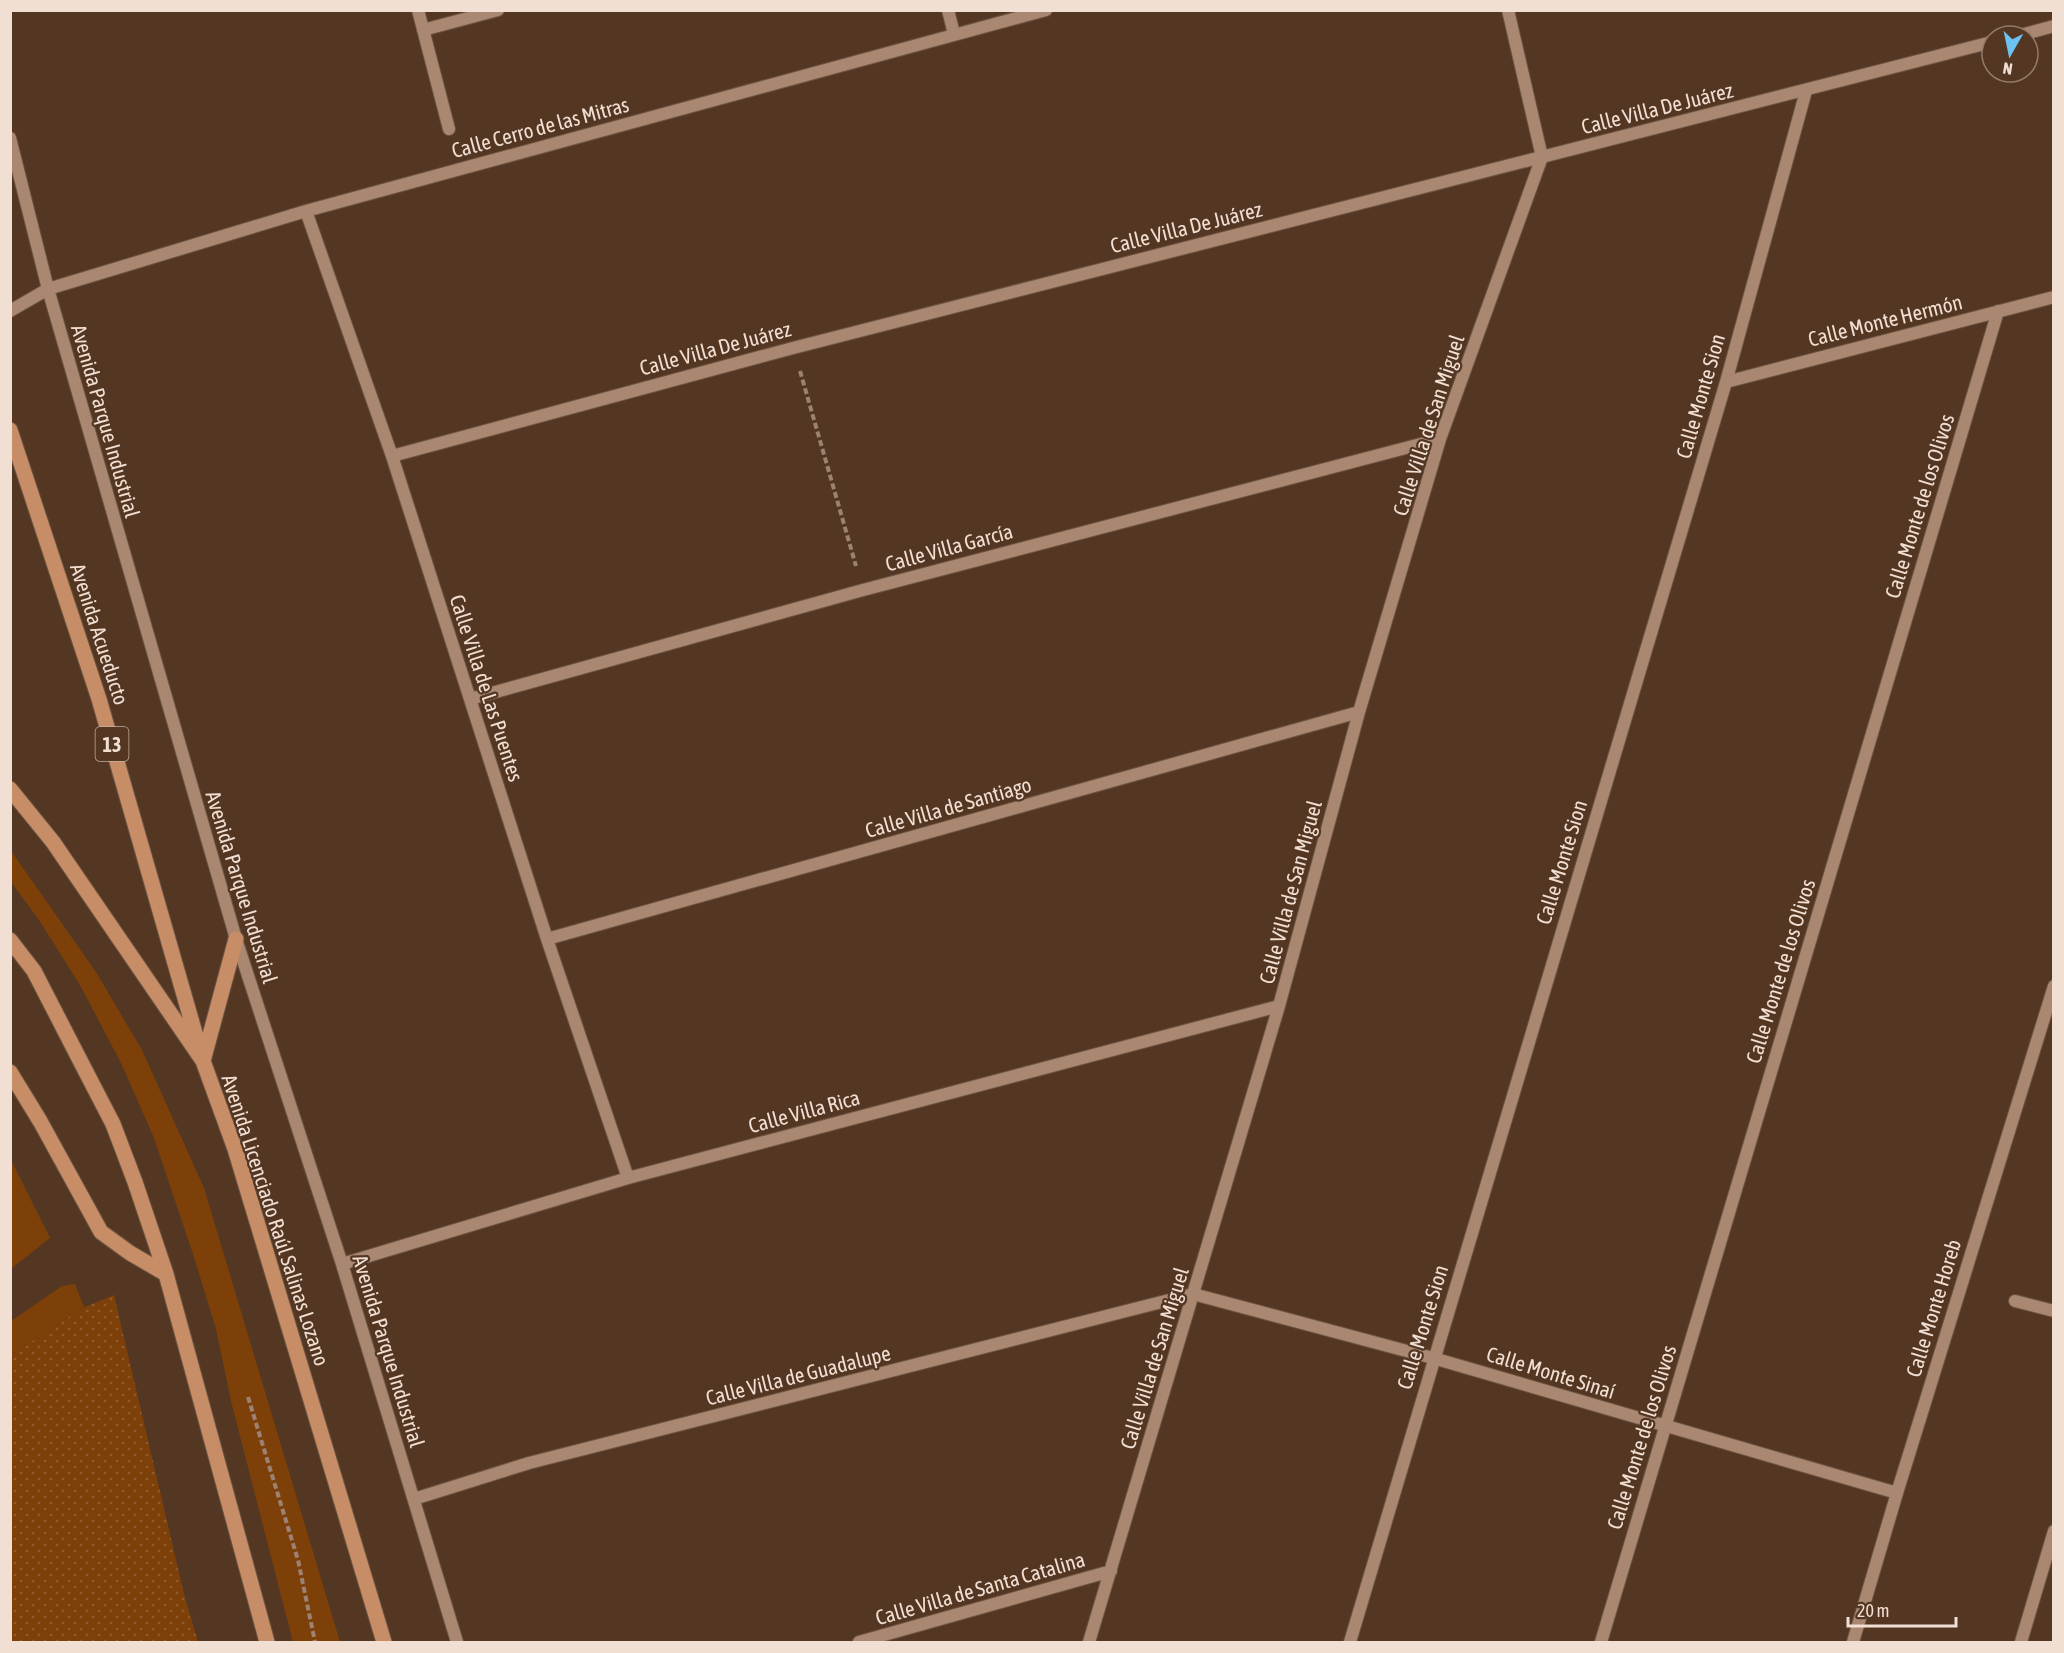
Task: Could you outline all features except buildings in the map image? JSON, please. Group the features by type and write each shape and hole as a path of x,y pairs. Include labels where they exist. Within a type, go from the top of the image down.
{"main road":[{"name":"Avenida Acueducto","path":"10,430 99,699 203,1061"},
{"name":"Avenida Licenciado Raúl Salinas Lozano","path":"10,789 53,842 203,1061 236,1149 384,1642"},
{"path":"203,1061 236,939"},
{"path":"10,940 34,971 113,1124 135,1182 166,1274 267,1642"},
{"path":"10,1072 40,1121 101,1232 130,1254 166,1274"}],"street":[{"path":"418,10 450,129"},
{"path":"423,30 498,10"},
{"path":"948,10 954,34"},
{"name":"Calle Cerro de las Mitras","path":"10,311 48,289 306,211 1046,10"},
{"path":"1508,10 1542,157"},
{"name":"Calle Villa De Juárez","path":"392,456 793,348 1980,45"},
{"name":"Calle Monte Sion","path":"1350,1642 1726,382 1806,91"},
{"name":"Avenida Parque Industrial","path":"10,138 48,289 236,939 342,1264 457,1642"},
{"name":"Calle Villa de San Miguel","path":"1089,1642 1279,1006 1359,712 1440,439 1542,157"},
{"name":"Calle Villa de Las Puentes","path":"306,211 392,456 547,939 628,1178"},
{"name":"Calle Monte Hermón","path":"1726,382 2054,297"},
{"name":"Calle Monte de los Olivos","path":"1600,1642 1998,311"},
{"name":"Calle Villa García","path":"470,699 863,590 1440,439"},
{"name":"Calle Villa de Santiago","path":"547,939 1359,712"},
{"name":"Calle Monte Horeb","path":"1853,1642 2054,986"},
{"name":"Calle Villa Rica","path":"342,1264 628,1178 1279,1006"},
{"name":"Calle Monte Sinaí","path":"1193,1294 1433,1358 1897,1493"},
{"name":"Calle Villa de Guadalupe","path":"414,1499 541,1460 1193,1294"},
{"path":"2015,1301 2054,1311"},
{"path":"2020,1642 2054,1531"},
{"name":"Calle Villa de Santa Catalina","path":"859,1642 1111,1571"}],"path":[{"path":"793,348 863,590"},
{"path":"248,1397 298,1560 315,1642"}],"shaded area":[{"path":"11,851 96,972 142,1050 204,1188 340,1642 293,1642 231,1401 216,1329 154,1138 121,1063 80,985 39,920 11,882"},
{"path":"10,1158 50,1238 11,1269 12,1191"},
{"path":"75,1284 84,1307 11,1355 11,1321 62,1286"},
{"path":"114,1295 184,1594 198,1642 11,1642 11,1355 80,1309"}]}
